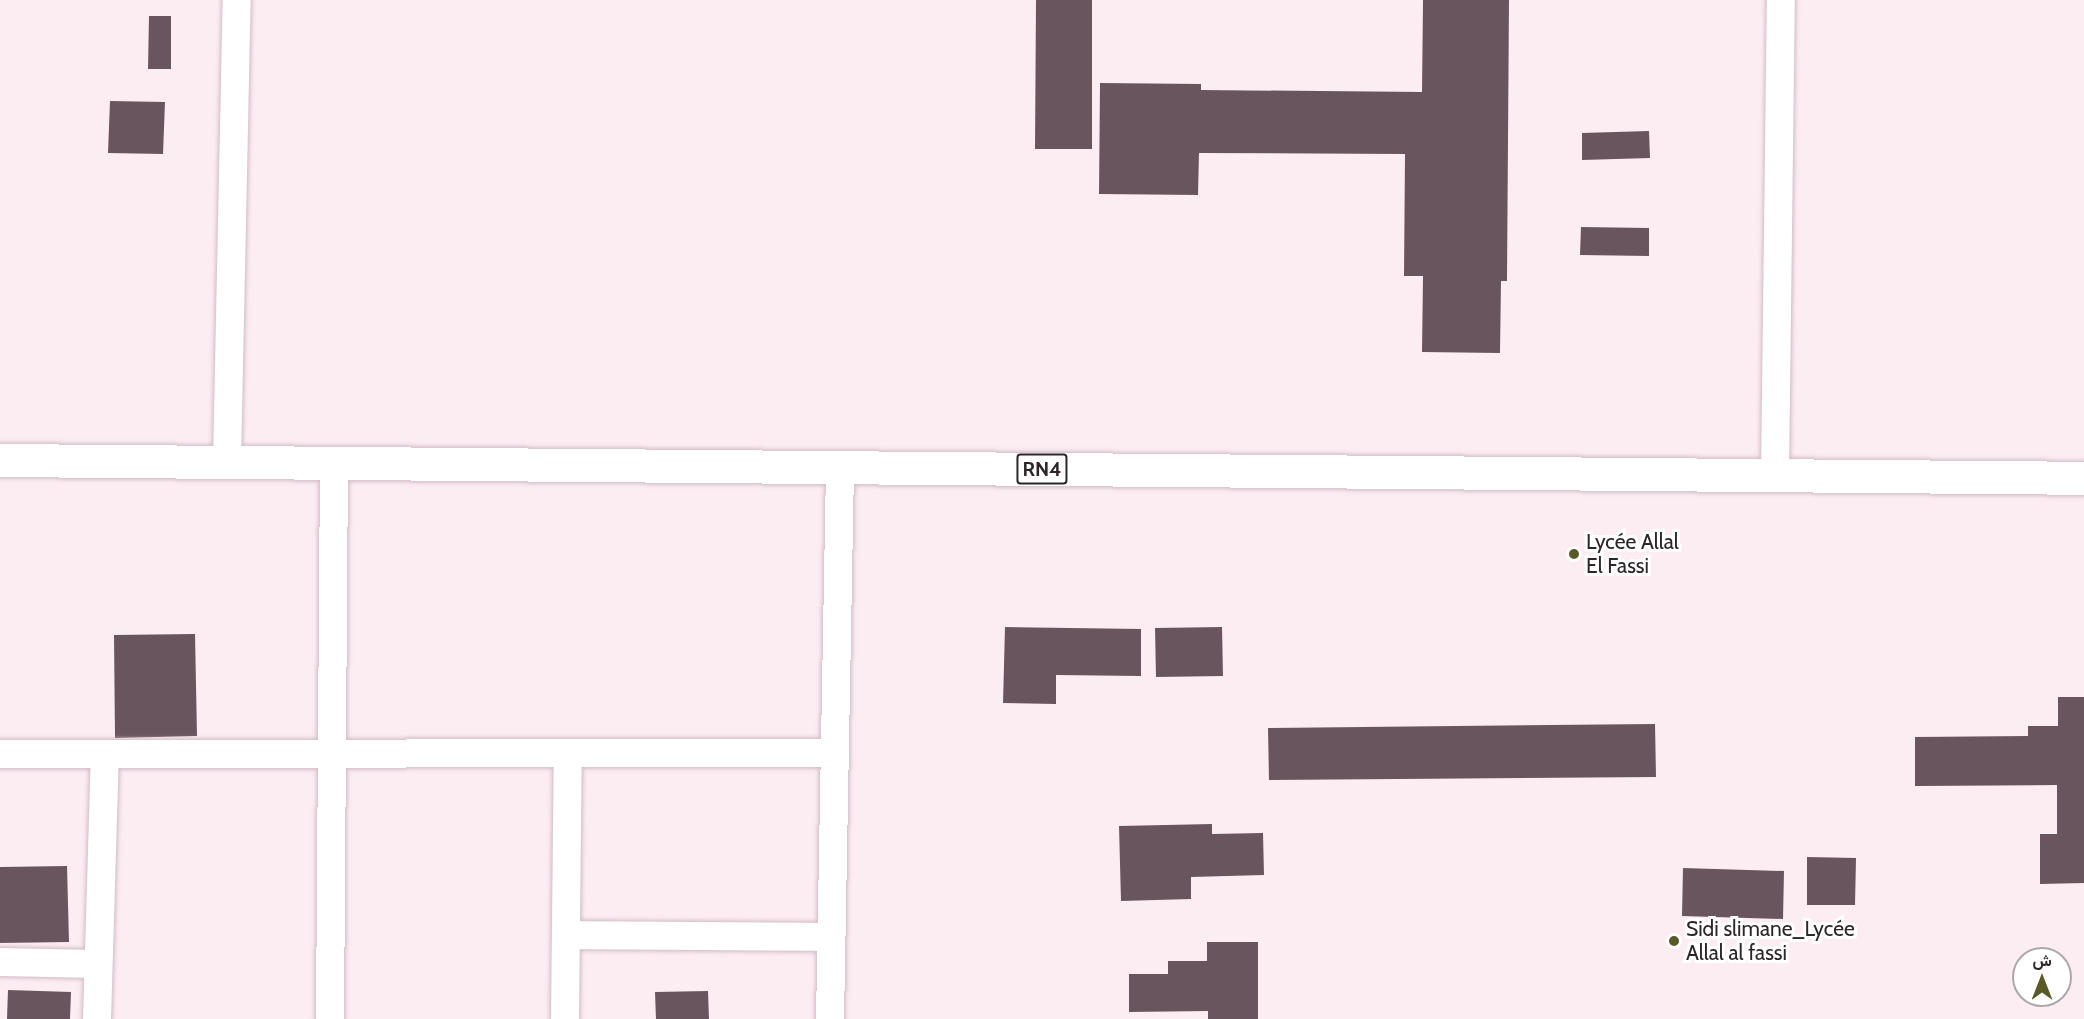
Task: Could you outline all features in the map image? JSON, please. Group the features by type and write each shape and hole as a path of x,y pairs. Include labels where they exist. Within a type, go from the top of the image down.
{"main road":[{"name":"RN4","path":"0,460 2084,478"}],"street":[{"path":"228,461 237,0"},
{"path":"1774,476 1781,0"},
{"path":"330,1019 334,752 334,462"},
{"path":"830,1019 831,753 840,467"},
{"path":"0,754 105,757 334,752 831,753"},
{"path":"565,1019 568,753"},
{"path":"97,1019 95,964 105,757"},
{"path":"566,935 831,937"},
{"path":"0,962 95,964"}],"building":[{"path":"1036,0 1092,0 1092,149 1035,149"},
{"path":"1423,0 1509,0 1507,281 1501,281 1500,353 1422,352 1423,276 1404,276 1405,154 1199,153 1198,195 1099,194 1100,83 1201,84 1201,90 1422,92"},
{"path":"149,16 171,16 171,69 148,69"},
{"path":"110,101 165,102 163,154 108,153"},
{"path":"1649,131 1650,158 1582,160 1582,133"},
{"path":"1581,227 1649,228 1649,256 1580,255"},
{"path":"1005,627 1141,629 1141,676 1056,675 1056,704 1003,703"},
{"path":"1222,627 1223,676 1156,677 1155,628"},
{"path":"195,634 197,736 115,738 114,635"},
{"path":"2058,697 2084,697 2084,883 2040,884 2040,834 2057,834 2057,785 1915,786 1915,737 2028,736 2028,726 2058,726"},
{"path":"1655,724 1656,777 1269,780 1268,728"},
{"path":"1212,824 1212,834 1263,833 1264,875 1191,877 1191,899 1121,901 1119,826"},
{"path":"1807,857 1856,858 1855,905 1807,905"},
{"path":"67,866 69,942 0,943 0,867"},
{"path":"1683,868 1784,871 1783,919 1682,916"},
{"path":"1207,942 1258,942 1258,1019 1208,1019 1208,1011 1129,1012 1129,974 1168,974 1168,961 1207,961"},
{"path":"8,990 71,992 70,1019 7,1019"},
{"path":"708,991 709,1019 656,1019 655,992"}],"place":[{"name":"Lycée Allal El Fassi","path":"1574,554"},
{"name":"Sidi slimane_Lycée Allal al fassi","path":"1674,941"}]}
